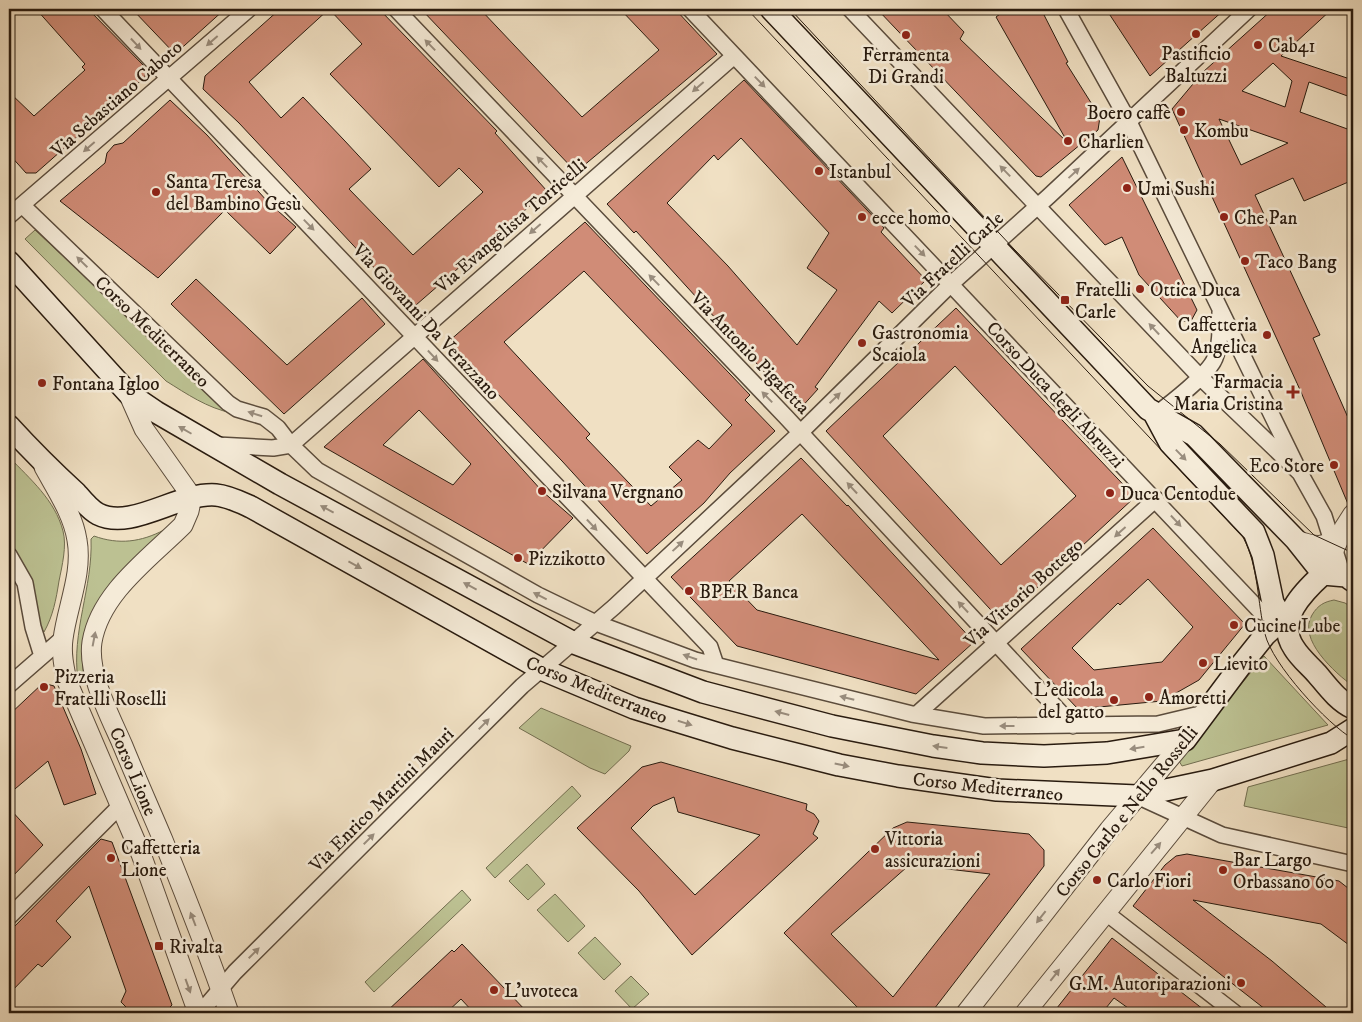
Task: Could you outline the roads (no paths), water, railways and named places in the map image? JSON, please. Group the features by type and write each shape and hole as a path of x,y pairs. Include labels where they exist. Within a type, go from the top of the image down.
{"main road":[{"path":"771,9 993,246 1155,415 1170,443 1254,532 1263,555 1278,619 1293,648 1338,698 1353,708"},
{"name":"Corso Mediterraneo","path":"9,262 128,393 156,412 212,445 574,642 704,692 832,726 933,746 982,753 1044,756 1107,753 1185,740"},
{"path":"1155,415 1194,435 1296,540 1340,577"},
{"name":"Corso Lione","path":"9,426 39,459"},
{"name":"Corso Mediterraneo","path":"39,459 97,514 116,519 138,515 192,497 214,495 229,498 252,507 541,669 634,708 732,738 839,765 898,776 997,790 1137,796 1212,780"},
{"name":"Corso Carlo e Nello Rosselli","path":"1185,740 1278,619 1303,594 1340,577"},
{"path":"1331,743 1353,729"},
{"path":"1212,780 1291,754 1353,739"}],"street":[{"name":"Via Giovanni Da Verazzano","path":"103,9 414,335 642,579 710,647 716,665"},
{"name":"Via Sebastiano Caboto","path":"9,216 249,9"},
{"name":"Via Antonio Pigafetta","path":"396,9 800,433 1073,726"},
{"name":"Corso Duca degli Abruzzi","path":"690,9 1260,611 1278,619"},
{"path":"850,9 1200,377 1300,473"},
{"path":"1066,9 1129,122 1300,473 1324,516 1340,577"},
{"name":"Via Fratelli Carle","path":"574,642 800,433 951,284 1039,206 1249,9"},
{"name":"Via Evangelista Torricelli","path":"290,445 573,195 734,56"},
{"name":"Corso Mediterraneo","path":"22,205 228,403 237,409 264,417 278,428 290,445 317,470 538,595 596,623 695,660 917,714 984,726 1158,724 1204,713"},
{"path":"1155,415 1200,377 1215,359 1220,337 1220,308"},
{"path":"128,393 144,429 171,464 192,497"},
{"name":"Corso Mediterraneo","path":"212,445 273,448 290,445"},
{"name":"Corso Lione","path":"39,459 58,493 73,525 78,541 78,558 63,638 62,658 67,681 141,854 199,1013"},
{"name":"Corso Lione","path":"192,497 183,525 119,589 105,606 96,626 92,644 92,660 100,690 167,851 229,1013"},
{"name":"Via Vittorio Bottego","path":"917,714 1156,499"},
{"path":"1333,547 1349,521"},
{"path":"1296,540 1333,547"},
{"path":"9,555 25,583 33,627 42,656"},
{"path":"9,685 63,638"},
{"name":"Via Enrico Martini Mauri","path":"199,1013 220,989 522,686 574,642"},
{"name":"Corso Carlo e Nello Rosselli","path":"966,1013 1137,796 1185,740"},
{"path":"1025,1013 1212,780"},
{"path":"1137,796 1222,835 1353,864"},
{"path":"9,917 120,806"},
{"path":"1105,912 1235,1013"}],"tram line":[{"path":"747,9 1243,537 1252,560 1262,622 1270,647 1278,661 1302,692 1329,720 1353,739"},
{"path":"790,9 1014,249 1148,386 1220,444 1314,535 1353,553"}],"place":[{"name":"Pastificio Baltuzzi","path":"1196,34"},
{"name":"Ferramenta Di Grandi","path":"906,35"},
{"name":"Cab41","path":"1258,45"},
{"name":"Boero caffè","path":"1181,112"},
{"name":"Kombu","path":"1184,130"},
{"name":"Charlien","path":"1068,141"},
{"name":"Istanbul","path":"819,171"},
{"name":"Umi Sushi","path":"1127,188"},
{"name":"Santa Teresa del Bambino Gesù","path":"156,192"},
{"name":"ecce homo","path":"862,217"},
{"name":"Che Pan","path":"1224,217"},
{"name":"Taco Bang","path":"1245,261"},
{"name":"Ottica Duca","path":"1140,289"},
{"name":"Fratelli Carle","path":"1065,300"},
{"name":"Caffetteria Angelica","path":"1267,335"},
{"name":"Gastronomia Scaiola","path":"862,343"},
{"name":"Fontana Igloo","path":"42,383"},
{"name":"Farmacia Maria Cristina","path":"1293,392"},
{"name":"Eco Store","path":"1334,465"},
{"name":"Silvana Vergnano","path":"542,491"},
{"name":"Duca Centodue","path":"1110,493"},
{"name":"Pizzikotto","path":"518,558"},
{"name":"BPER Banca","path":"689,591"},
{"name":"Cucine Lube","path":"1234,625"},
{"name":"Lievito","path":"1203,663"},
{"name":"Pizzeria Fratelli Roselli","path":"44,687"},
{"name":"Amoretti","path":"1149,697"},
{"name":"L'edicola del gatto","path":"1114,700"},
{"name":"Vittoria assicurazioni","path":"875,849"},
{"name":"Caffetteria Lione","path":"111,858"},
{"name":"Bar Largo Orbassano 60","path":"1223,870"},
{"name":"Carlo Fiori","path":"1097,880"},
{"name":"Rivalta","path":"159,946"},
{"name":"G.M. Autoriparazioni","path":"1241,983"},
{"name":"L'uvoteca","path":"494,990"}]}
